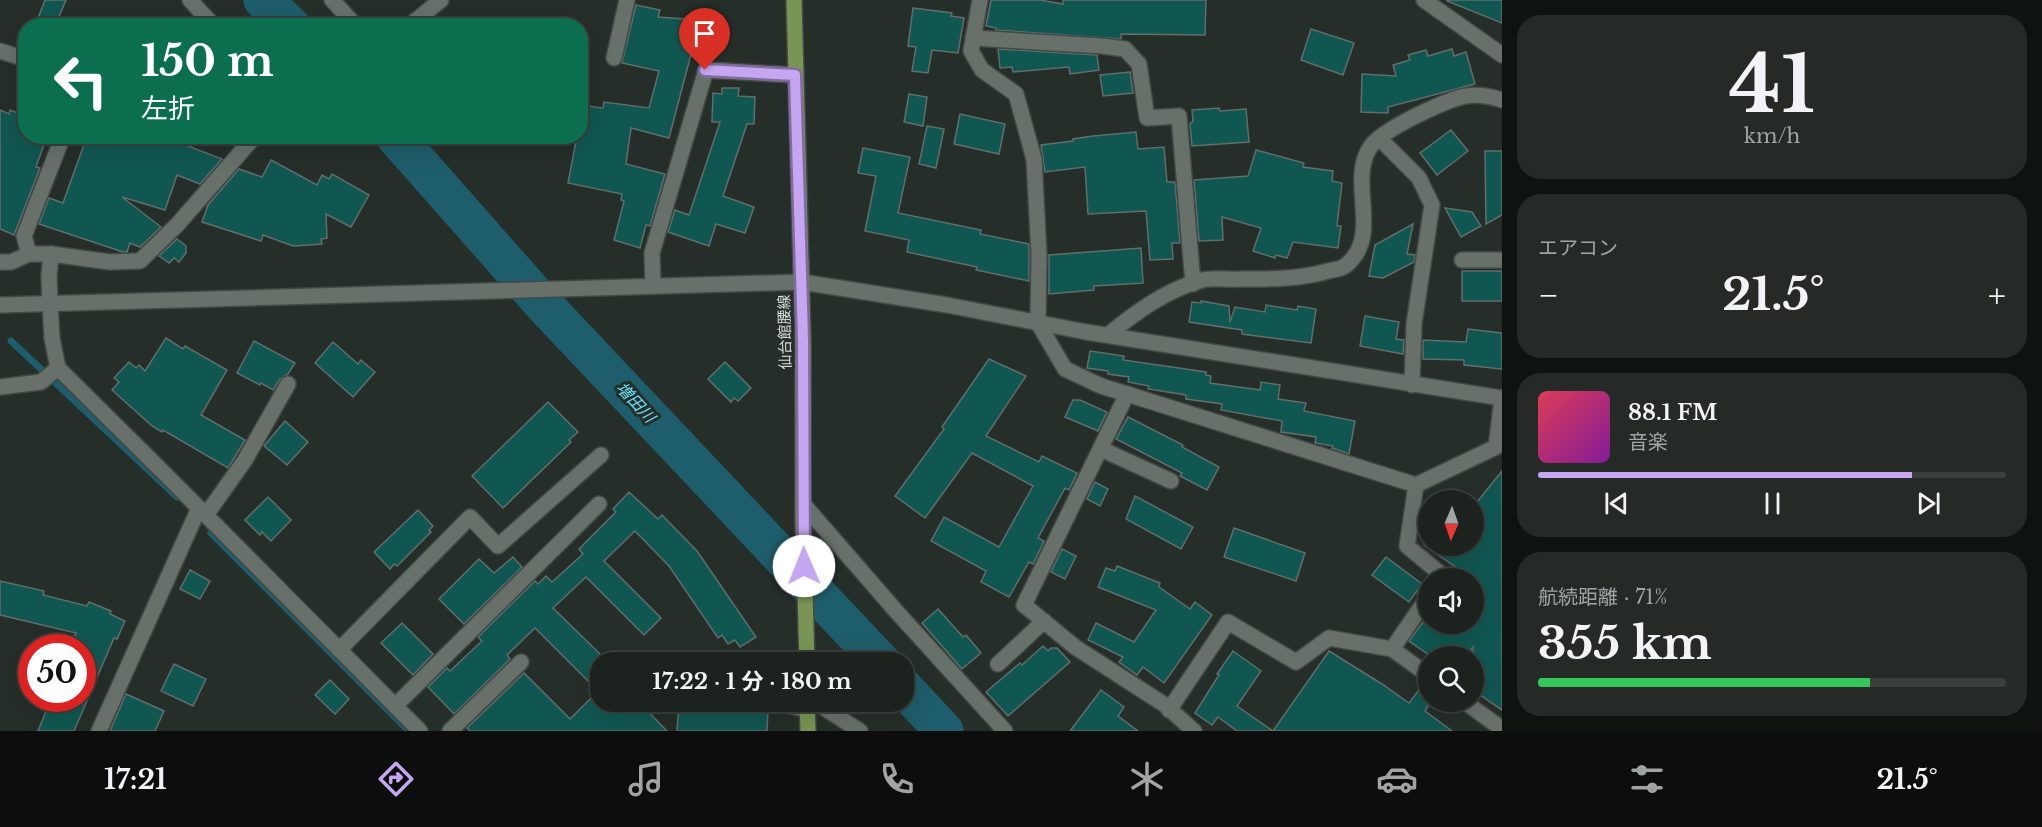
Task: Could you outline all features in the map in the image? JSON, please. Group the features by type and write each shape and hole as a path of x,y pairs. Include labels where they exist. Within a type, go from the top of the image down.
{"main road":[{"name":"仙台館腰線","path":"794,0 802,282 807,652"},
{"path":"807,731 809,712"}],"street":[{"path":"190,0 207,18"},
{"path":"332,0 349,18"},
{"path":"419,18 441,0"},
{"path":"614,58 627,0"},
{"path":"0,305 802,282 947,305 1038,323 1108,335 1502,398 1496,447 1416,484 1101,386 1065,369 1038,323 1039,255 1034,159 1016,94 982,70 971,51 980,0"},
{"path":"1424,0 1502,56"},
{"path":"973,38 1125,49 1139,64 1147,118 1179,116 1193,284"},
{"path":"0,51 18,57"},
{"path":"653,286 652,253 705,70 795,75"},
{"path":"1108,335 1135,313 1172,291 1203,280 1312,276 1345,267 1362,246 1364,208 1362,166 1371,146 1405,121 1460,96 1491,97 1502,100"},
{"path":"1380,139 1419,178 1432,205 1414,324 1412,385"},
{"path":"30,254 24,236 60,144"},
{"path":"0,262 11,262 30,254 51,254 110,262 140,261 177,225 248,144"},
{"path":"51,254 49,276 55,369 203,511 420,731"},
{"path":"1462,260 1502,260"},
{"path":"0,387 41,382 55,369"},
{"path":"99,731 203,511 245,460 288,384"},
{"path":"1126,394 1024,605 1075,647 1169,710 1194,731"},
{"path":"1101,449 1171,481"},
{"path":"339,650 470,517 498,546 601,455"},
{"path":"1416,484 1407,546 1434,568"},
{"path":"395,706 599,504"},
{"path":"804,513 1005,731"},
{"path":"1392,649 1418,611"},
{"path":"998,664 1044,621"},
{"path":"1169,710 1228,622 1296,662 1329,638 1392,649 1418,668"},
{"path":"450,731 521,662"},
{"path":"823,712 860,731"},
{"path":"1479,712 1502,729"}],"building":[{"path":"45,0 66,0 58,18 38,18"},
{"path":"991,0 1040,0 1063,4 1063,0 1206,0 1205,35 1121,34 1121,39 996,30 996,28 986,26"},
{"path":"1502,0 1502,23 1447,1"},
{"path":"636,5 660,10 658,17 700,20 669,138 631,128 626,164 665,174 650,226 646,225 640,248 614,240 624,201 621,200 622,194 568,183 575,144 588,144 588,106 603,108 604,102 649,108 659,71 622,63"},
{"path":"913,8 952,13 951,16 964,18 958,53 932,50 928,73 912,71 916,47 908,46"},
{"path":"1311,29 1354,43 1343,75 1301,60"},
{"path":"998,49 1097,55 1099,70 1070,74 1069,67 1013,72 1012,67 1000,68"},
{"path":"1452,49 1454,56 1466,52 1475,84 1388,107 1388,113 1361,112 1362,74 1396,76 1393,65 1410,60 1408,55 1426,50 1428,56"},
{"path":"1130,72 1133,93 1103,96 1100,75"},
{"path":"722,88 739,88 738,96 755,97 754,124 747,124 723,196 754,207 745,233 716,224 709,246 668,232 675,210 689,215 720,122 712,122 713,93 722,94"},
{"path":"909,94 927,97 923,126 904,122"},
{"path":"1219,108 1220,111 1246,109 1249,142 1192,146 1190,123 1193,122 1192,110"},
{"path":"0,110 9,114 10,110 18,113 18,144 44,144 36,167 40,168 14,235 0,229"},
{"path":"960,114 1005,124 999,154 954,144"},
{"path":"927,126 944,129 936,168 919,164"},
{"path":"1451,130 1468,151 1437,175 1420,153"},
{"path":"1136,132 1138,149 1164,147 1167,182 1175,182 1180,243 1172,243 1173,259 1150,260 1146,211 1088,214 1085,167 1045,172 1041,145 1093,136"},
{"path":"84,144 183,144 222,159 200,184 177,175 165,210 122,197 161,227 140,247 130,243 127,252 39,224 49,198 63,203"},
{"path":"863,148 910,157 898,213 981,230 980,234 1029,244 1029,281 907,252 909,240 865,231 876,176 858,173"},
{"path":"1256,150 1304,163 1303,167 1333,171 1332,181 1342,183 1337,226 1341,226 1338,248 1293,242 1287,258 1276,255 1275,258 1253,251 1261,228 1222,217 1223,240 1199,241 1194,180 1248,176"},
{"path":"1485,151 1502,151 1502,215 1486,224"},
{"path":"271,160 317,185 322,175 329,179 332,174 369,195 351,227 326,214 327,238 321,239 322,244 293,246 263,235 261,241 202,222 208,205 239,169 262,177"},
{"path":"1445,208 1472,212 1481,226 1461,237"},
{"path":"1413,224 1407,254 1415,255 1414,262 1383,278 1369,276 1375,245"},
{"path":"177,239 186,246 186,253 179,262 174,258 169,263 159,256"},
{"path":"1141,248 1143,283 1094,286 1094,290 1049,294 1049,255"},
{"path":"1462,271 1502,271 1502,301 1462,301"},
{"path":"1201,301 1229,306 1230,322 1235,307 1265,312 1266,305 1297,310 1298,306 1316,309 1311,343 1242,334 1242,330 1189,322 1192,302 1201,303"},
{"path":"1365,316 1399,322 1396,339 1404,340 1403,354 1360,346"},
{"path":"1468,329 1502,333 1502,369 1464,365 1464,360 1423,359 1423,340 1466,342"},
{"path":"166,338 183,349 185,346 227,370 201,415 245,440 228,468 163,430 162,432 152,426 112,390 119,382 114,378 129,362 136,368 139,365 145,371"},
{"path":"254,341 295,363 273,390 237,373"},
{"path":"333,342 358,364 361,360 375,372 353,397 315,363"},
{"path":"1090,351 1124,356 1123,360 1206,372 1206,375 1211,376 1210,383 1260,390 1261,382 1280,385 1278,399 1306,403 1304,411 1355,421 1349,454 1332,448 1333,446 1315,443 1316,437 1281,432 1282,421 1221,410 1222,404 1186,399 1186,395 1148,389 1149,386 1128,382 1129,377 1087,368"},
{"path":"989,359 1026,376 986,436 1039,462 1042,456 1077,473 1069,490 1065,488 1038,538 1044,541 1033,564 1029,562 1009,597 981,582 986,571 931,541 944,517 999,547 1033,486 972,453 925,518 895,496 944,429 942,427"},
{"path":"725,362 751,388 738,401 734,398 731,402 708,379"},
{"path":"1073,400 1080,400 1107,412 1098,431 1065,417"},
{"path":"548,402 578,432 569,440 571,442 503,508 472,476"},
{"path":"1128,417 1183,445 1182,447 1219,467 1207,490 1180,476 1182,473 1116,439"},
{"path":"285,421 308,442 287,465 264,446"},
{"path":"1502,471 1502,710 1484,698 1484,646 1418,647 1409,641 1418,629 1418,634 1484,634 1484,568 1457,568 1440,556 1484,556 1484,493"},
{"path":"1095,482 1108,489 1100,506 1087,499"},
{"path":"629,492 658,519 662,515 697,551 756,637 740,647 735,640 728,644 722,635 718,638 669,566 635,531 604,561 661,618 644,635 586,577 553,608 598,652 590,652 590,683 535,628 507,655 510,659 454,714 428,687 447,668 450,671 482,641 478,637 535,581 538,584 546,576 552,582 583,554 579,549 616,512 613,509"},
{"path":"1135,496 1193,527 1181,549 1126,519"},
{"path":"268,497 291,520 271,541 262,532 260,535 245,520"},
{"path":"418,510 433,526 429,530 431,532 397,566 394,564 390,569 374,552"},
{"path":"1234,528 1305,553 1296,581 1224,557"},
{"path":"1062,549 1076,556 1065,579 1051,572"},
{"path":"513,557 522,567 464,624 439,599 479,559 494,573"},
{"path":"1386,557 1418,581 1418,590 1409,602 1372,575"},
{"path":"1117,566 1160,583 1159,587 1190,609 1195,602 1212,615 1164,683 1143,667 1137,675 1119,662 1123,657 1088,640 1096,623 1134,642 1156,610 1098,587 1106,568 1115,571"},
{"path":"190,570 210,581 200,599 180,589"},
{"path":"0,581 44,591 43,595 87,606 89,602 111,611 110,614 125,621 117,639 114,638 96,680 96,634 76,634 0,615"},
{"path":"938,609 963,637 966,635 981,653 962,669 922,623"},
{"path":"402,623 433,654 413,675 381,643"},
{"path":"1043,646 1048,651 1051,648 1057,648 1070,662 1008,716 986,692"},
{"path":"1233,651 1261,671 1237,706 1273,731 1237,731 1218,717 1212,725 1195,713"},
{"path":"1329,651 1409,703 1418,691 1418,712 1426,712 1452,731 1273,731"},
{"path":"174,664 206,679 193,706 161,691"},
{"path":"524,673 570,719 590,699 590,712 649,712 667,731 470,731 467,728"},
{"path":"330,680 349,699 335,714 315,695"},
{"path":"1101,690 1124,707 1118,716 1138,731 1070,731"},
{"path":"126,694 164,711 155,731 110,731"},
{"path":"46,712 82,712 74,731 38,731"},
{"path":"678,712 768,712 767,731 677,731"}],"waterway":[{"name":"増田川","path":"263,0 282,18"},
{"name":"増田川","path":"402,144 544,305 872,652"},
{"path":"11,341 177,497"},
{"path":"211,533 409,731"},
{"name":"増田川","path":"914,699 944,731"}],"route":[{"path":"705,70 795,75 802,282 804,566"}]}
